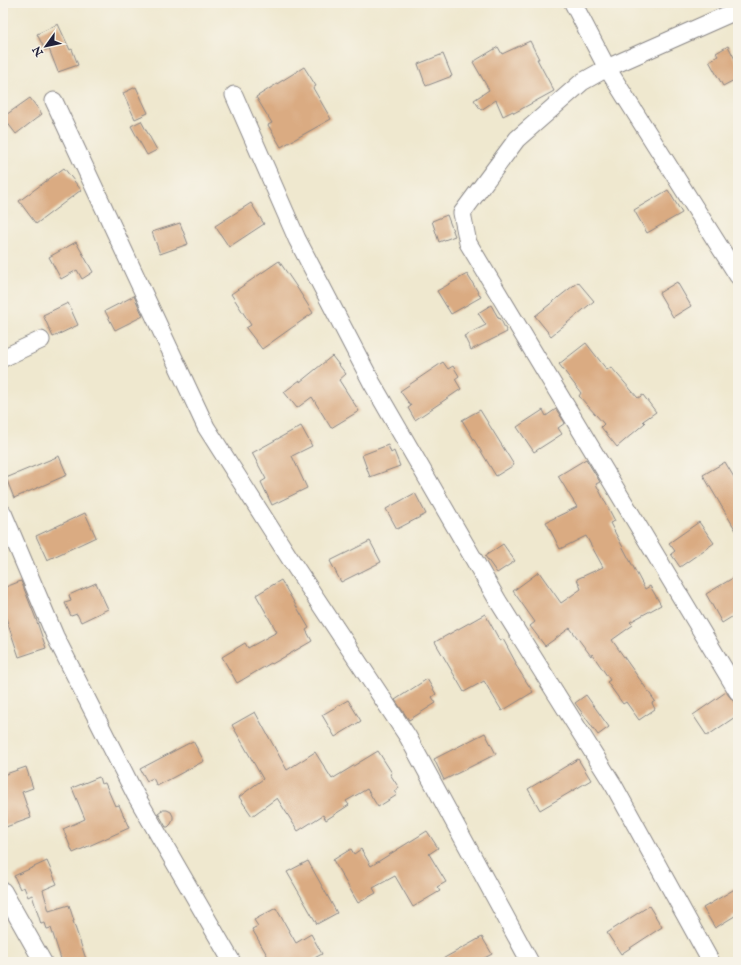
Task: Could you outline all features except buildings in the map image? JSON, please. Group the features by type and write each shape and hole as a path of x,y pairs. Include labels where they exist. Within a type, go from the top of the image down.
{"street":[{"path":"573,3 607,68 738,276"},
{"path":"738,10 607,68 582,82 518,139 462,213 468,243 738,692"},
{"path":"234,96 296,239 372,383 498,602 614,786 711,962"},
{"path":"54,101 206,427 296,568 408,737 530,962"},
{"path":"3,358 41,340"},
{"path":"3,513 55,636 135,794 232,962"},
{"path":"3,891 43,962"}]}
